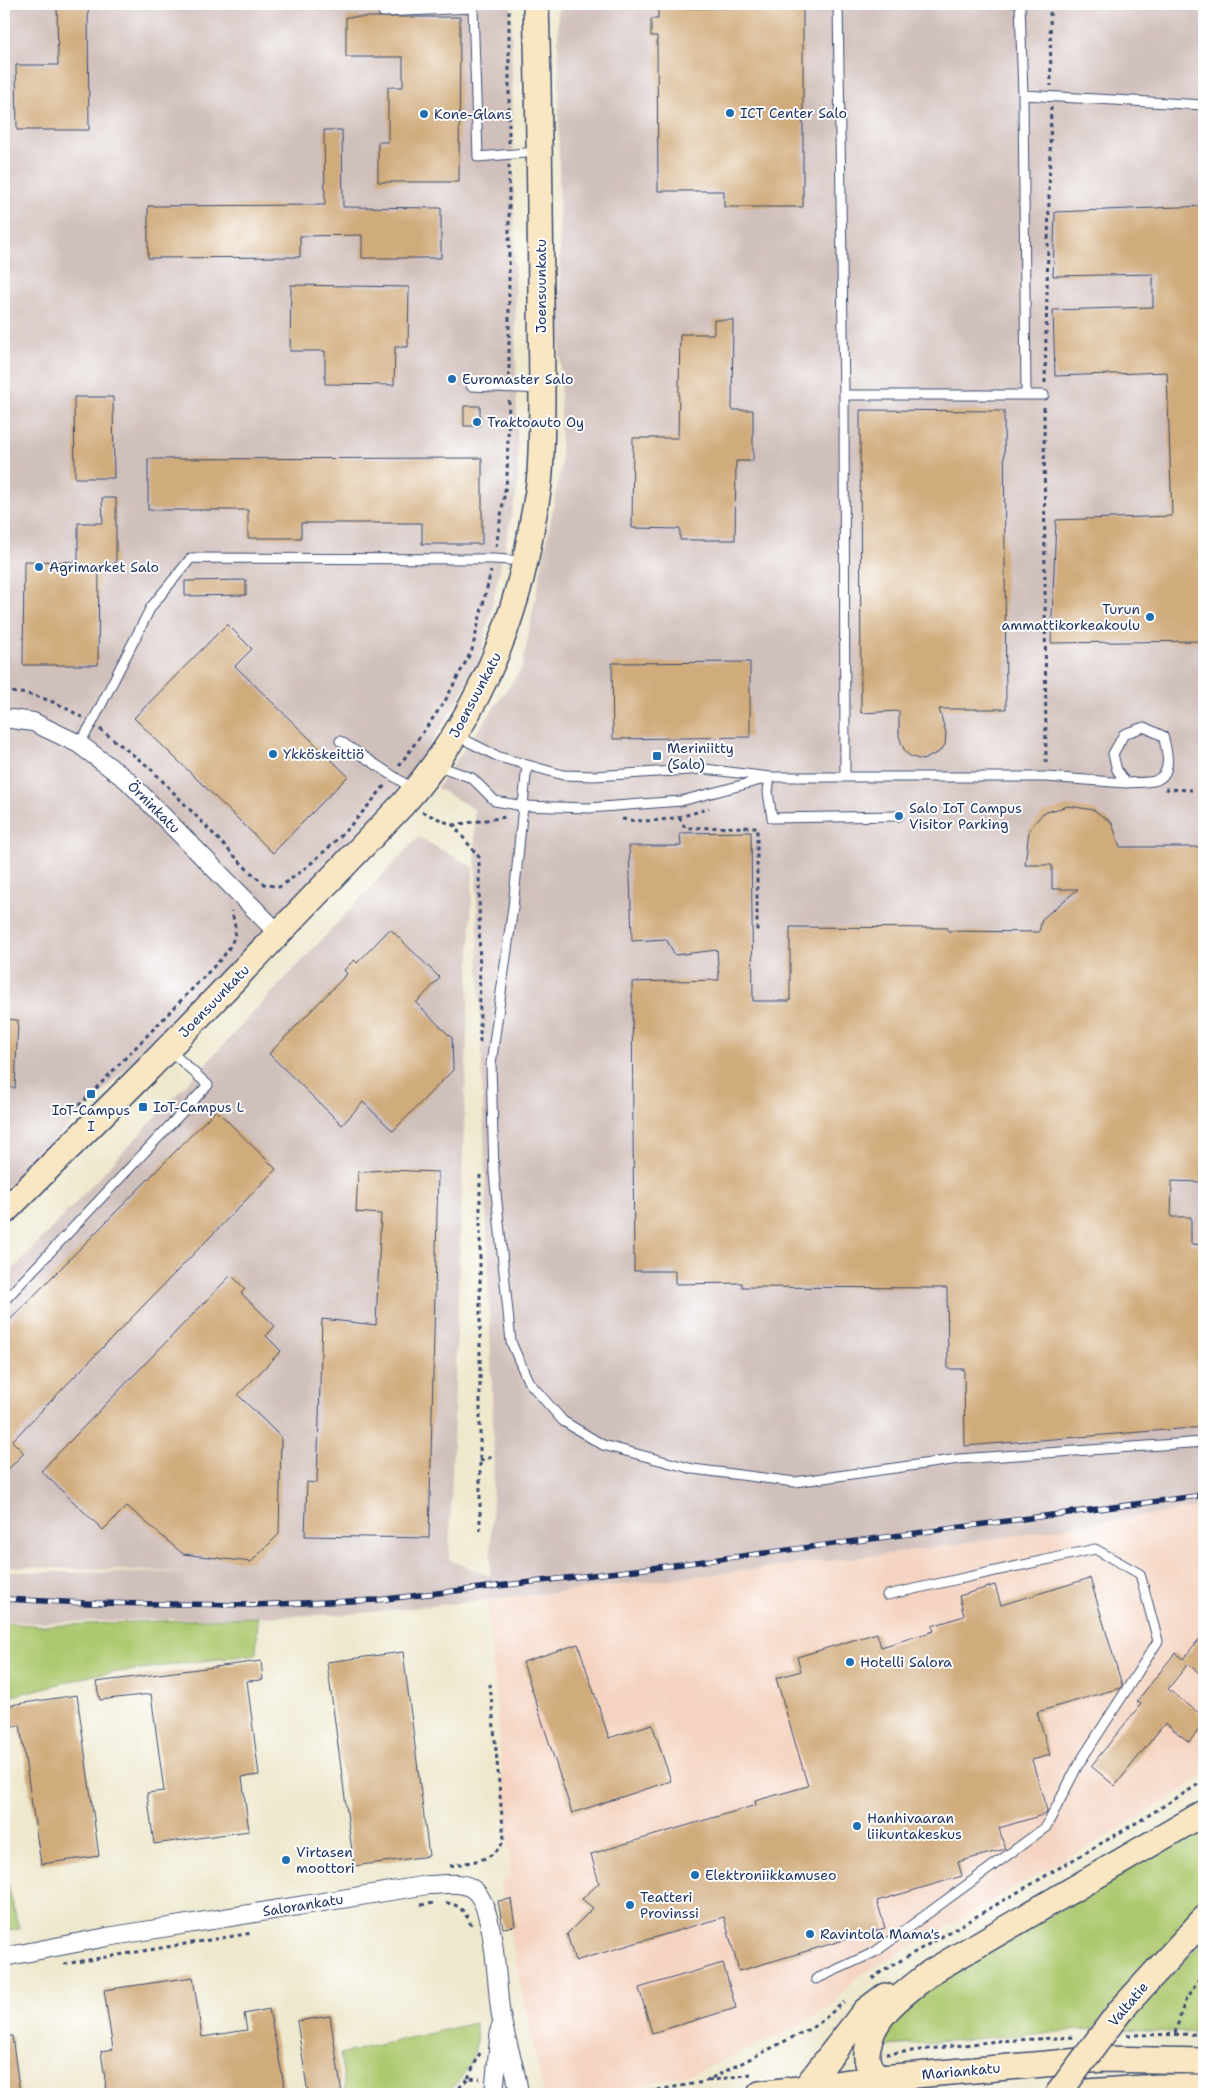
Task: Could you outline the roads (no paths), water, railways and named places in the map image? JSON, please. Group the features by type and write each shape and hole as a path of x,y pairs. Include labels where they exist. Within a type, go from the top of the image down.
{"main road":[{"name":"Joensuunkatu","path":"4,1212 168,1049 409,798 436,765 455,735 494,664 514,608 527,561 540,475 542,389 540,152 536,4"},
{"path":"806,2088 865,2011 908,1981 931,1972 1204,1812"},
{"name":"Valtatie","path":"1059,2094 1120,2011 1204,1920"},
{"path":"901,2094 871,2069 866,2056 869,2036 877,2021 891,2005 931,1972"},
{"name":"Mariankatu","path":"760,2094 881,2078 1103,2059 1204,2061"},
{"path":"1059,2094 1158,2087 1204,2087"}],"street":[{"name":"Örninkatu","path":"4,718 33,722 79,744 127,780 279,934"},
{"name":"Salorankatu","path":"4,1957 107,1937 428,1885 454,1884 467,1886 474,1890 484,1905 491,1934 501,2015 519,2094"},
{"name":"Salorankatu","path":"494,2094 501,2015"}],"lane":[{"path":"383,4 383,12 473,8 478,157 540,152"},
{"path":"838,4 844,395 845,776"},
{"path":"1020,4 1023,95 1026,394"},
{"path":"1023,95 1204,105"},
{"path":"471,386 542,389"},
{"path":"844,395 1044,395"},
{"path":"79,744 92,723 151,607 191,558 494,559 527,561"},
{"path":"455,735 499,757 563,775 594,776 705,769 770,777 1046,777 1126,783 1155,781 1166,772 1169,754 1163,736 1144,728 1124,734 1113,754 1117,770 1126,783"},
{"path":"340,741 409,798"},
{"path":"436,765 472,778 495,801 523,806 589,808 680,802 770,777"},
{"path":"527,765 513,907 491,1064 494,1173 511,1342 528,1381 562,1421 603,1445 693,1468 795,1482 959,1459 1204,1442"},
{"path":"770,777 768,792 772,818 899,816"},
{"path":"4,1301 208,1085 168,1049"},
{"path":"816,1979 875,1952 1046,1827 1078,1764 1158,1641 1140,1574 1095,1550 888,1595"}],"railway":[{"path":"4,1599 85,1603 253,1605 377,1600 644,1569 1204,1495"}],"place":[{"name":"ICT Center Salo","path":"730,113"},
{"name":"Kone-Glans","path":"424,114"},
{"name":"Euromaster Salo","path":"452,379"},
{"name":"Traktoauto Oy","path":"477,422"},
{"name":"Agrimarket Salo","path":"39,567"},
{"name":"Turun ammattikorkeakoulu","path":"1150,617"},
{"name":"Ykköskeittiö","path":"273,754"},
{"name":"Meriniitty (Salo)","path":"657,756"},
{"name":"Salo IoT Campus Visitor Parking","path":"899,816"},
{"name":"IoT-Campus I","path":"91,1094"},
{"name":"IoT-Campus L","path":"143,1107"},
{"name":"Hotelli Salora","path":"850,1662"},
{"name":"Hanhivaaran liikuntakeskus","path":"857,1826"},
{"name":"Virtasen moottori","path":"286,1860"},
{"name":"Elektroniikkamuseo","path":"695,1875"},
{"name":"Teatteri Provinssi","path":"630,1905"},
{"name":"Ravintola Mama's","path":"810,1934"}]}
